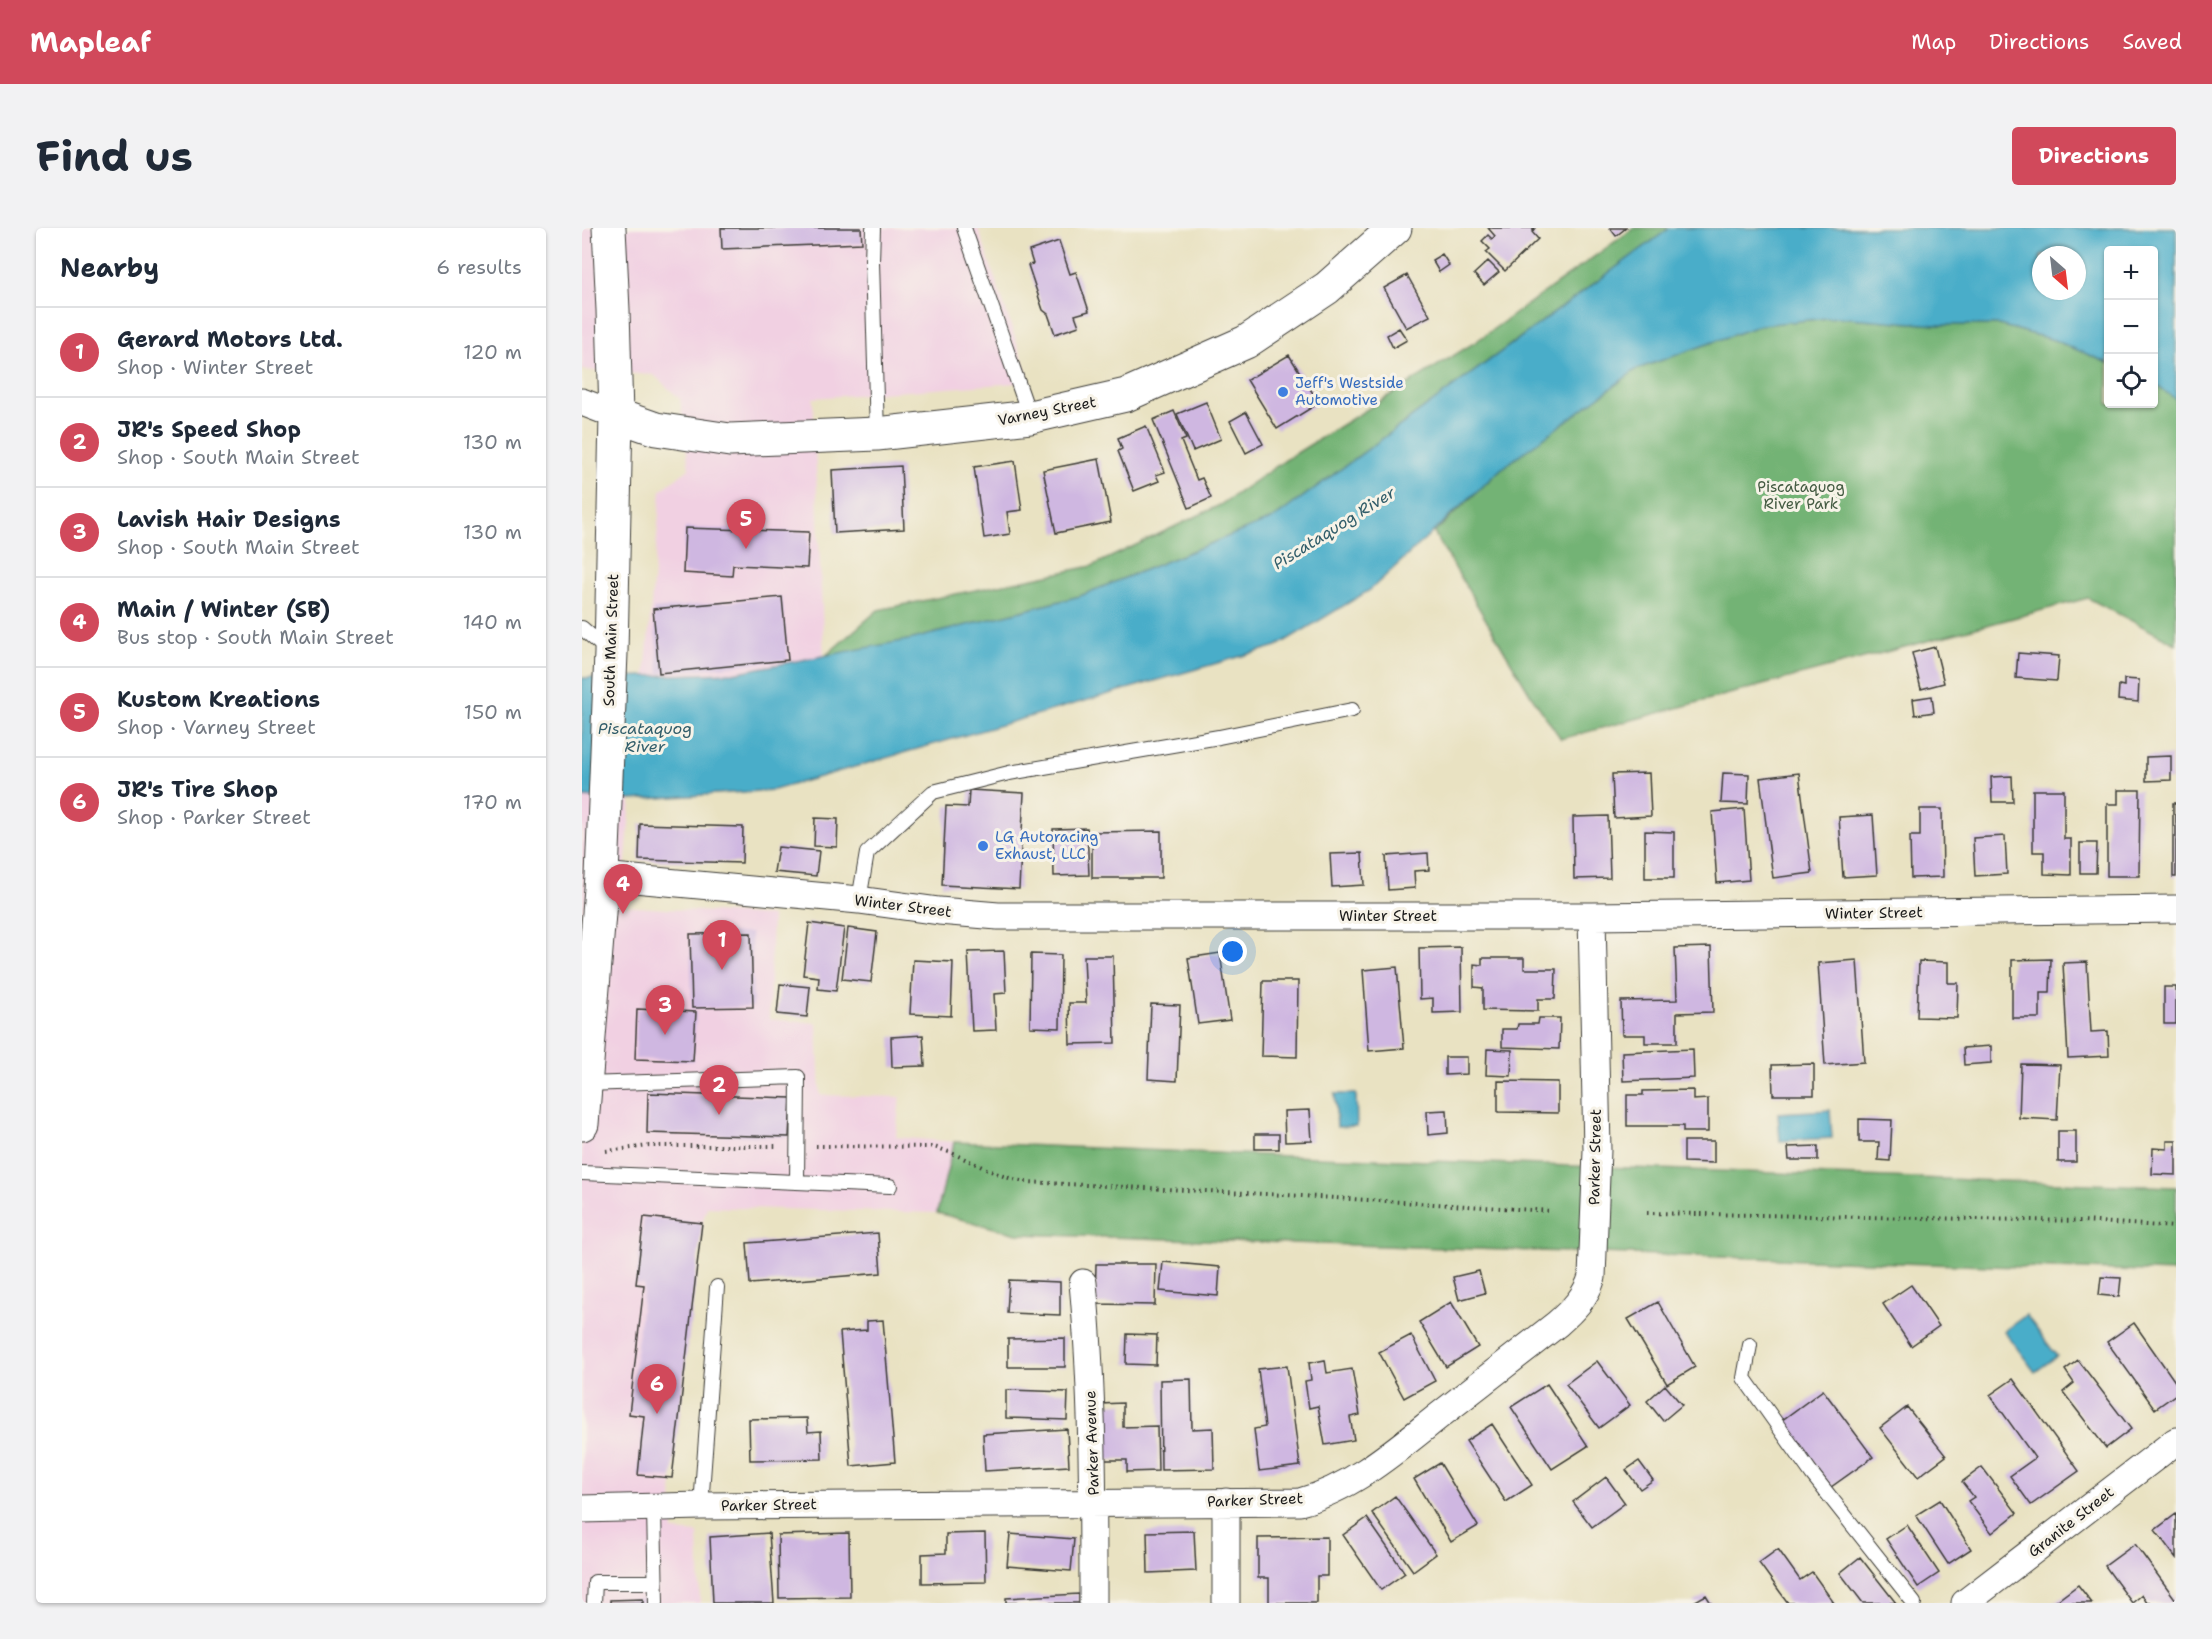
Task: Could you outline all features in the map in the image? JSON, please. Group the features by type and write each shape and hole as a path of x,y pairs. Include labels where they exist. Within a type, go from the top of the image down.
{"main road":[{"name":"South Main Street","path":"582,1124 589,935 602,876 611,659 616,415 614,310 609,228"},
{"name":"Varney Street","path":"616,415 656,429 730,440 877,434 1030,417 1126,395 1246,342 1327,288 1395,228"}],"street":[{"path":"582,402 616,415"},
{"name":"Winter Street","path":"602,876 859,900 998,916 1592,916 2176,909"},
{"name":"Parker Street","path":"582,1509 1094,1502 1300,1502 1323,1496 1343,1485 1408,1441 1570,1313 1589,1288 1592,1277 1596,1161 1592,916"},
{"name":"Parker Avenue","path":"1083,1283 1090,1358 1094,1502 1093,1603"},
{"name":"Granite Street","path":"1981,1598 2176,1441"},
{"path":"1226,1502 1226,1603"}],"lane":[{"path":"873,228 877,434"},
{"path":"964,228 1030,417"},
{"path":"582,628 611,659"},
{"path":"859,900 867,853 933,792 1009,773 1219,737 1352,710"},
{"path":"585,1070 798,1077 797,1182"},
{"path":"582,1173 890,1186"},
{"path":"701,1506 717,1287"},
{"path":"1750,1345 1744,1378 1812,1474 1914,1603"},
{"path":"654,1509 656,1603"},
{"path":"594,1603 596,1582 655,1582"}],"path":[{"path":"603,1151 649,1146 934,1148 950,1152 1012,1179 1026,1182 1551,1211"},
{"path":"1647,1213 2083,1221 2176,1227"}],"shaded area":[{"path":"582,228 978,228 1030,382 813,398 824,657 733,673 645,676 661,490 689,469 680,399 654,375 582,370"},
{"path":"582,797 631,800 622,906 772,916 769,1019 817,1023 820,1095 900,1097 896,1137 954,1142 937,1213 707,1207 702,1223 672,1478 673,1531 698,1533 700,1603 582,1603"}],"green space":[{"path":"1634,228 1670,228 1274,518 1080,596 913,639 824,657 878,610 1092,566 1220,505 1287,459 1474,343"},
{"name":"Piscataquog River Park","path":"1837,317 1937,325 1999,325 2054,340 2104,361 2104,408 2158,408 2158,387 2176,399 2176,644 2088,598 1561,739 1532,697 1434,533 1501,469 1637,369 1761,325"},
{"path":"954,1142 2176,1187 2176,1272 1017,1234 937,1213"}],"water":[{"name":"Piscataquog River","path":"1670,228 2176,228 2176,399 2158,387 2158,246 2104,246 2104,361 2054,340 1999,325 1937,325 1837,317 1761,325 1637,369 1501,469 1370,590 1277,646 774,790 631,800 582,797 582,678 733,673 913,639 1080,596 1274,518"},
{"path":"1335,1094 1356,1094 1357,1126 1337,1127"},
{"path":"1830,1110 1832,1138 1780,1141 1778,1113"},
{"path":"2026,1315 2057,1356 2035,1372 2004,1331"}],"building":[{"path":"721,228 861,228 862,243 722,249"},
{"path":"1488,228 1535,228 1532,232 1538,239 1505,271 1486,252 1490,249 1482,241 1488,235 1492,239 1495,236"},
{"path":"1610,228 1626,228 1616,236"},
{"path":"1059,241 1070,274 1076,272 1089,311 1075,315 1079,326 1055,334 1048,314 1043,310 1028,265 1033,264 1029,251"},
{"path":"1442,254 1449,265 1439,272 1432,260"},
{"path":"1488,261 1499,272 1484,285 1474,274"},
{"path":"1407,275 1430,316 1406,328 1384,288"},
{"path":"1399,328 1407,340 1393,348 1387,335"},
{"name":"Jeff's Westside Automotive","path":"1289,355 1319,403 1277,429 1247,380"},
{"path":"1206,402 1221,439 1193,451 1177,414"},
{"path":"1174,411 1186,439 1181,441 1197,480 1202,478 1211,498 1189,508 1153,420"},
{"path":"1246,412 1263,444 1246,453 1230,421"},
{"path":"1146,426 1165,472 1156,475 1159,481 1134,491 1118,451 1122,449 1118,438"},
{"path":"1099,459 1111,522 1056,533 1043,470"},
{"path":"1015,461 1022,510 1007,512 1010,534 984,538 974,467"},
{"path":"901,466 904,529 835,533 832,470"},
{"path":"685,528 809,532 807,568 733,565 732,576 683,573"},
{"path":"782,597 788,660 659,673 653,609"},
{"path":"1935,647 1944,683 1921,689 1912,653"},
{"path":"2018,653 2059,656 2057,681 2016,678"},
{"path":"2124,679 2139,680 2138,702 2118,700 2119,685 2124,686"},
{"path":"1932,696 1934,712 1915,715 1913,699"},
{"path":"2171,756 2171,780 2146,781 2146,757"},
{"path":"1649,773 1651,816 1614,818 1612,774"},
{"path":"1723,773 1749,774 1748,804 1721,803"},
{"path":"1799,773 1812,873 1773,878 1760,778"},
{"path":"2012,776 2013,802 1992,802 1991,777"},
{"name":"LG Autoracing Exhaust, LLC","path":"969,790 1024,793 1019,889 942,885 946,806 968,807"},
{"path":"2033,790 2064,790 2064,839 2071,839 2071,875 2044,874 2044,852 2033,852"},
{"path":"2118,790 2140,790 2139,876 2107,876 2107,804 2118,804"},
{"path":"2173,803 2176,803 2176,877 2173,877"},
{"path":"1744,809 1749,880 1717,883 1712,812"},
{"path":"1920,809 1942,809 1943,877 1911,878 1910,836 1920,836"},
{"path":"1873,815 1877,875 1843,877 1839,817"},
{"path":"1608,816 1610,878 1574,879 1573,817"},
{"path":"815,818 838,819 837,847 814,846"},
{"path":"640,824 743,827 742,863 639,860"},
{"path":"1087,828 1089,875 1054,876 1053,829"},
{"path":"1161,831 1161,878 1092,878 1092,832"},
{"path":"1645,831 1674,832 1674,878 1645,878"},
{"path":"2005,836 2007,874 1975,876 1973,838"},
{"path":"2080,843 2097,843 2096,873 2080,873"},
{"path":"778,847 819,851 816,876 774,872"},
{"path":"1362,853 1364,885 1332,887 1330,854"},
{"path":"1428,853 1429,870 1414,871 1415,888 1388,890 1386,856"},
{"path":"809,923 844,928 836,991 818,989 819,977 803,975"},
{"path":"848,928 877,932 871,982 842,979"},
{"path":"751,933 753,1007 692,1008 690,934"},
{"path":"1461,947 1462,1012 1433,1013 1433,998 1420,999 1419,948"},
{"path":"1711,947 1713,1012 1677,1013 1677,1043 1645,1043 1645,1035 1622,1035 1621,1001 1677,1000 1675,948"},
{"path":"1004,951 1006,993 994,994 996,1030 972,1031 968,952"},
{"path":"1220,953 1230,1020 1198,1024 1188,958"},
{"path":"1031,954 1061,955 1060,1028 1030,1027"},
{"path":"1084,956 1113,956 1115,1043 1070,1044 1069,1003 1086,1003"},
{"path":"1482,958 1524,958 1524,969 1556,969 1555,999 1538,999 1538,1011 1483,1010 1483,988 1474,987 1474,964 1482,965"},
{"path":"2051,959 2050,993 2040,993 2040,1018 2012,1018 2012,960"},
{"path":"913,960 953,962 951,1016 910,1014"},
{"path":"1857,960 1864,1062 1825,1065 1818,963"},
{"path":"1919,961 1948,962 1948,983 1958,983 1957,1018 1917,1017"},
{"path":"2087,962 2091,1032 2108,1031 2109,1056 2068,1058 2063,963"},
{"path":"1397,967 1404,1048 1369,1051 1363,970"},
{"path":"1263,981 1298,981 1297,1057 1261,1056"},
{"path":"780,984 810,987 807,1017 777,1014"},
{"path":"2164,987 2176,987 2176,1024 2164,1024"},
{"path":"1151,1004 1180,1005 1177,1081 1148,1079"},
{"path":"637,1009 696,1012 693,1061 635,1059"},
{"path":"1539,1018 1560,1018 1559,1049 1502,1047 1502,1029 1517,1029 1518,1024 1538,1024"},
{"path":"923,1035 925,1066 892,1067 891,1037"},
{"path":"1991,1046 1991,1063 1964,1065 1963,1048"},
{"path":"1487,1049 1512,1050 1511,1076 1486,1075"},
{"path":"1693,1049 1694,1078 1623,1081 1622,1052"},
{"path":"1445,1057 1467,1057 1467,1074 1445,1075"},
{"path":"1814,1064 1814,1095 1773,1095 1772,1065"},
{"path":"2021,1064 2060,1065 2057,1120 2019,1118"},
{"path":"1498,1081 1558,1082 1558,1113 1498,1112"},
{"path":"1693,1090 1693,1100 1708,1099 1708,1132 1683,1132 1683,1126 1627,1126 1627,1095 1643,1095 1643,1091"},
{"path":"648,1093 791,1098 789,1137 647,1133"},
{"path":"1310,1110 1312,1141 1285,1142 1284,1111"},
{"path":"1447,1110 1448,1133 1428,1135 1427,1111"},
{"path":"1859,1119 1892,1120 1890,1161 1878,1160 1879,1142 1859,1142"},
{"path":"2058,1131 2076,1131 2076,1162 2058,1162"},
{"path":"1255,1134 1279,1134 1279,1149 1255,1149"},
{"path":"1684,1141 1714,1141 1714,1163 1684,1162"},
{"path":"2167,1141 2176,1141 2176,1175 2152,1174 2153,1148 2167,1149"},
{"path":"1818,1146 1818,1160 1789,1160 1788,1147"},
{"path":"644,1217 702,1223 672,1478 638,1475 644,1416 629,1414 644,1285 636,1284"},
{"path":"878,1233 881,1273 750,1284 747,1243"},
{"path":"1163,1262 1220,1267 1218,1296 1160,1291"},
{"path":"1096,1264 1156,1264 1155,1305 1095,1304"},
{"path":"1479,1271 1485,1293 1459,1300 1453,1277"},
{"path":"2101,1277 2121,1278 2119,1297 2099,1295"},
{"path":"1009,1280 1060,1282 1060,1315 1007,1313"},
{"path":"1911,1285 1939,1326 1911,1346 1883,1304"},
{"path":"1451,1302 1478,1347 1446,1367 1419,1322"},
{"path":"1658,1302 1695,1367 1667,1384 1628,1319"},
{"path":"883,1320 895,1462 851,1466 840,1332 867,1330 867,1321"},
{"path":"2134,1323 2176,1383 2176,1394 2155,1409 2107,1342"},
{"path":"1127,1334 1157,1335 1156,1365 1126,1364"},
{"path":"1411,1335 1435,1381 1404,1398 1379,1352"},
{"path":"1065,1338 1065,1367 1008,1367 1008,1339"},
{"path":"1325,1360 1327,1373 1352,1369 1360,1415 1350,1417 1354,1440 1325,1445 1318,1406 1309,1408 1305,1381 1311,1380 1309,1363"},
{"path":"2078,1360 2131,1429 2106,1448 2063,1392 2074,1383 2065,1370"},
{"path":"1597,1361 1630,1405 1599,1428 1566,1384"},
{"path":"1287,1366 1300,1466 1259,1471 1254,1429 1265,1427 1258,1369"},
{"path":"1191,1379 1192,1429 1213,1428 1214,1469 1161,1470 1160,1380"},
{"path":"2013,1379 2079,1471 2031,1505 2010,1476 2035,1458 1990,1395"},
{"path":"1547,1384 1588,1446 1552,1469 1511,1407"},
{"path":"1665,1385 1682,1405 1663,1421 1647,1401"},
{"path":"1006,1390 1068,1392 1067,1420 1006,1418"},
{"path":"1823,1390 1873,1457 1831,1487 1781,1421"},
{"path":"1123,1403 1123,1427 1157,1426 1158,1471 1127,1472 1127,1460 1100,1460 1100,1404"},
{"path":"1907,1407 1946,1456 1918,1477 1880,1428"},
{"path":"807,1418 808,1432 821,1431 822,1459 750,1460 749,1419"},
{"path":"1492,1424 1532,1485 1506,1502 1466,1441"},
{"path":"1067,1429 1069,1466 985,1471 983,1434"},
{"path":"1639,1461 1653,1480 1640,1489 1626,1470"},
{"path":"1440,1463 1478,1526 1451,1542 1414,1479"},
{"path":"1982,1467 2017,1513 1992,1533 1968,1501 1974,1497 1962,1482"},
{"path":"1606,1477 1625,1503 1592,1527 1573,1502"},
{"path":"1395,1496 1436,1554 1413,1571 1372,1513"},
{"path":"1940,1500 1971,1549 1948,1564 1916,1515"},
{"path":"2176,1514 2176,1558 2155,1530"},
{"path":"1367,1518 1405,1573 1381,1590 1343,1535"},
{"path":"1907,1525 1939,1573 1918,1587 1886,1539"},
{"path":"1194,1531 1196,1571 1148,1573 1147,1532"},
{"path":"769,1533 774,1603 713,1603 710,1537"},
{"path":"849,1533 850,1597 779,1598 778,1535"},
{"path":"985,1533 986,1582 922,1583 922,1554 946,1553 946,1534"},
{"path":"1010,1534 1074,1539 1071,1571 1007,1566"},
{"path":"1327,1537 1327,1576 1317,1576 1317,1603 1269,1603 1269,1578 1258,1578 1258,1538"},
{"path":"2135,1544 2176,1603 2147,1603 2142,1595 2132,1603 2105,1566"},
{"path":"1778,1549 1800,1580 1812,1572 1834,1603 1788,1603 1759,1563"},
{"path":"1860,1557 1896,1603 1863,1603 1840,1573"},
{"path":"2078,1585 2092,1603 2054,1603"},
{"path":"1079,1594 1079,1603 1006,1603 1006,1598"},
{"path":"1706,1595 1711,1603 1692,1603"},
{"path":"643,1599 643,1603 610,1603 610,1600"}],"place":[{"name":"Jeff's Westside Automotive","path":"1283,392"},
{"name":"Kustom Kreations","path":"746,549"},
{"name":"LG Autoracing Exhaust, LLC","path":"983,846"},
{"name":"Main / Winter (SB)","path":"623,914"},
{"name":"Gerard Motors Ltd.","path":"722,970"},
{"name":"Lavish Hair Designs","path":"665,1035"},
{"name":"JR's Speed Shop","path":"719,1115"},
{"name":"JR's Tire Shop","path":"657,1414"}]}
